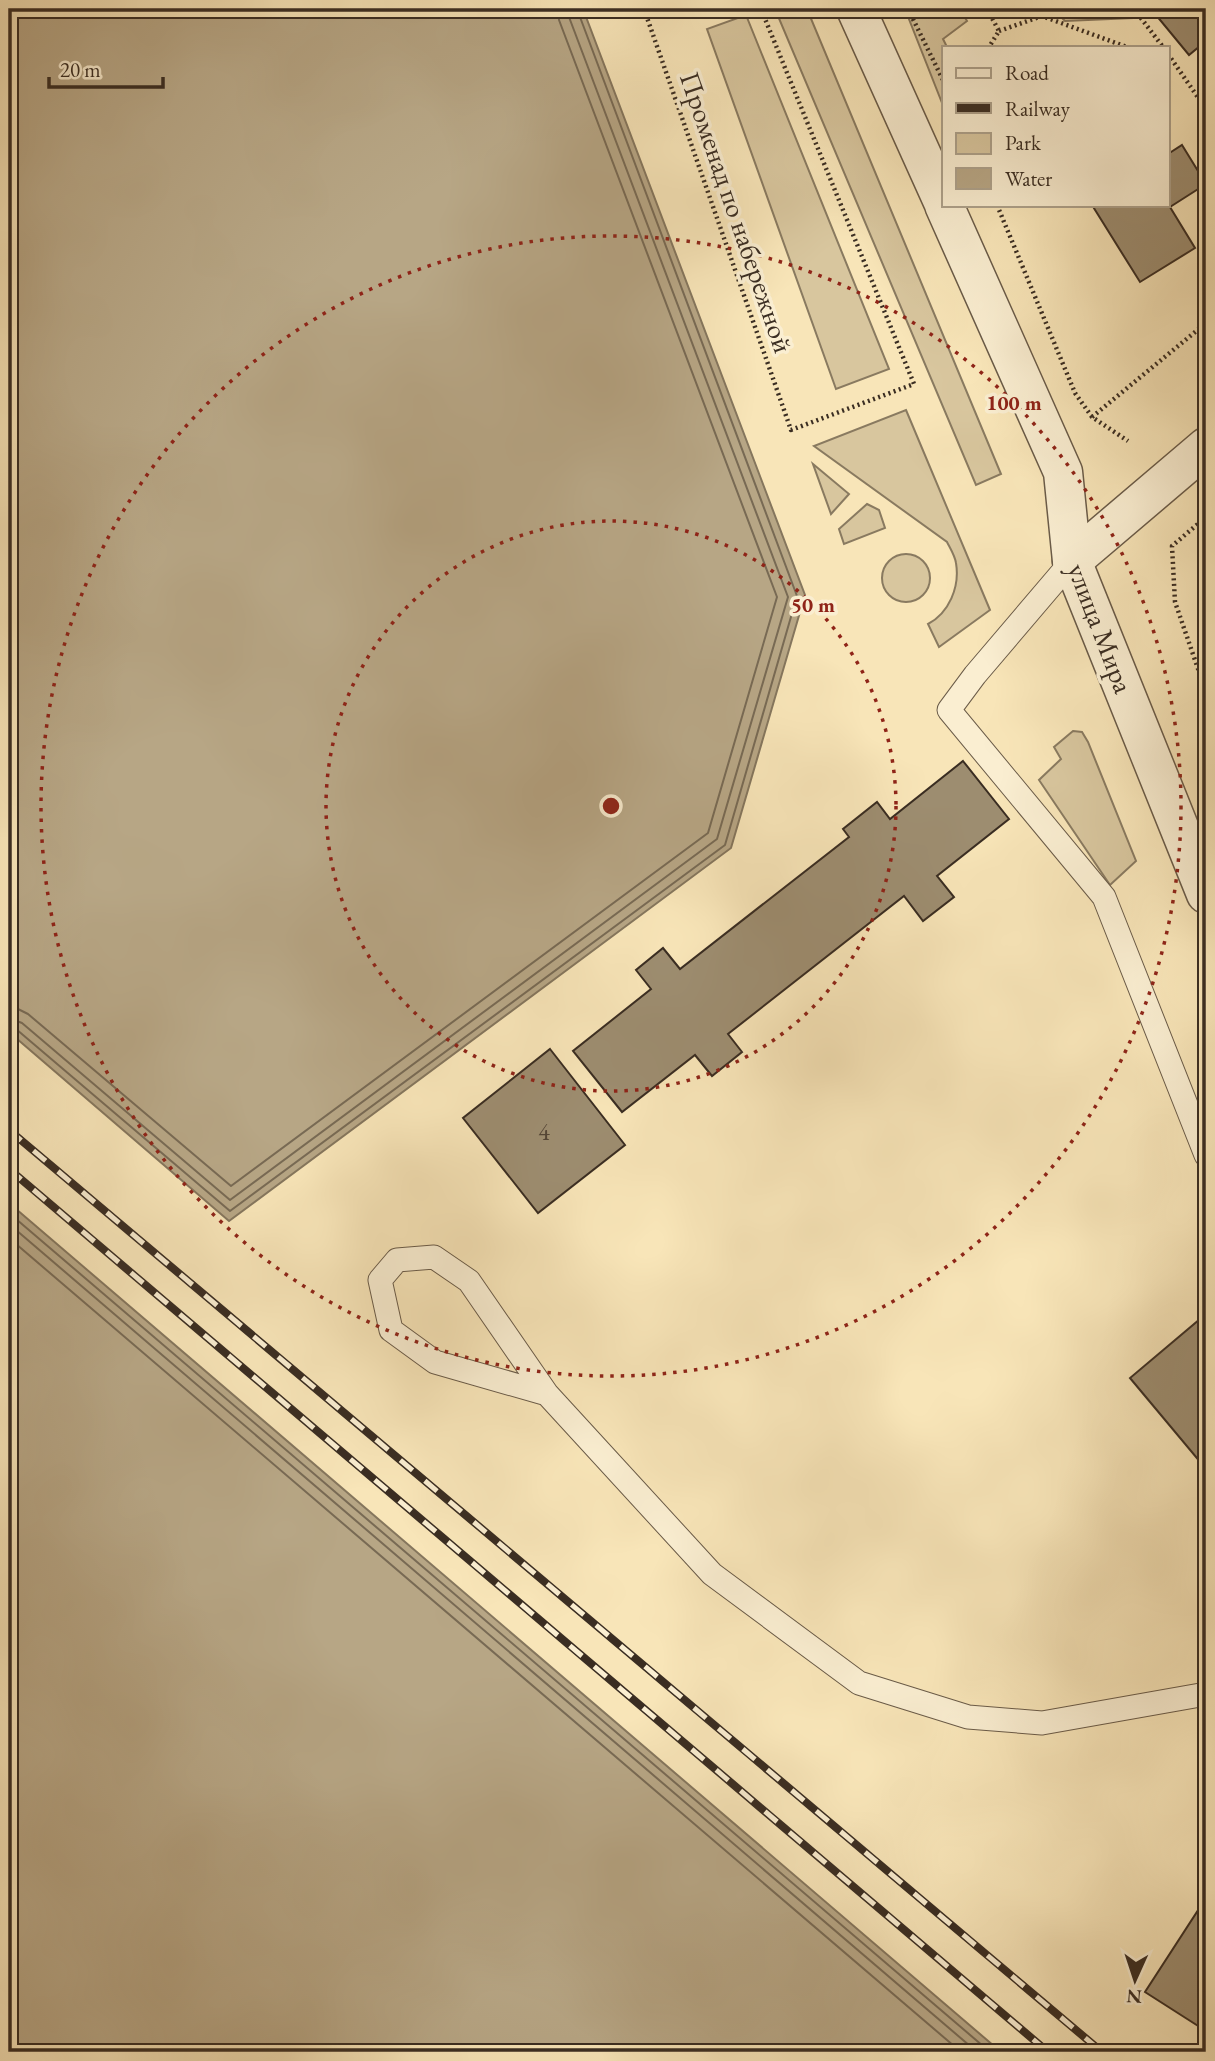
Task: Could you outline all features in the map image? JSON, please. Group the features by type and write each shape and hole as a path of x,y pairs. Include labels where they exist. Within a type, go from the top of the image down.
{"street":[{"name":"улица Мира","path":"856,9 942,201"},
{"name":"улица Мира","path":"944,206 1063,472 1072,561 1206,894"},
{"path":"1072,561 1206,447"}],"lane":[{"path":"1072,561 949,710 1104,897 1206,1155"},
{"path":"547,1394 435,1362 391,1330 380,1280 397,1260 434,1257 469,1281 547,1394 712,1574 859,1683 968,1717 1042,1723 1206,1694"}],"path":[{"name":"Променад по набережной","path":"644,9 791,430 914,384 761,9"},
{"path":"908,9 942,78"},
{"path":"988,9 999,31"},
{"path":"1134,9 1162,46"},
{"path":"990,46 999,31 1042,16 1124,46"},
{"path":"1170,57 1206,109"},
{"path":"1170,63 1176,65"},
{"path":"997,206 1075,393 1092,417 1128,441"},
{"path":"1092,417 1206,323"},
{"path":"1206,517 1172,546 1175,602 1206,692"}],"green space":[{"path":"775,9 807,9 1001,474 976,485"},
{"path":"905,9 960,9 967,21 943,39 946,46 942,46 942,103"},
{"path":"1053,9 1125,9 1132,18 1065,21"},
{"path":"746,15 889,369 836,389 707,29"},
{"path":"906,410 990,610 939,647 928,624 942,613 954,590 956,563 947,542 814,446"},
{"path":"813,464 849,494 831,514"},
{"path":"867,504 879,510 885,528 844,544 839,529"},
{"path":"906,554 923,561 930,578 923,595 906,602 889,595 882,578 889,561"},
{"path":"1073,731 1082,732 1088,742 1136,861 1110,885 1039,780 1061,759 1054,747"}],"water":[{"path":"9,9 583,9 805,595 731,848 229,1221 9,1032"},
{"path":"9,1203 1001,2052 9,2052"}],"building":[{"path":"1151,9 1206,9 1206,41 1189,55"},
{"path":"1182,145 1206,184 1170,207 1195,248 1140,282 1093,206 1170,206 1170,153"},
{"path":"963,761 1009,819 937,876 954,897 923,921 904,896 728,1034 742,1052 712,1076 695,1055 622,1112 573,1051 651,989 636,970 663,948 680,969 849,837 843,829 877,802 890,819"},
{"path":"550,1049 625,1145 538,1213 463,1118"},
{"path":"1206,1314 1206,1469 1130,1378"},
{"path":"1206,1898 1206,2031 1145,1992"}],"railway":[{"path":"9,1130 1102,2052"},
{"path":"9,1169 1048,2052"}]}
